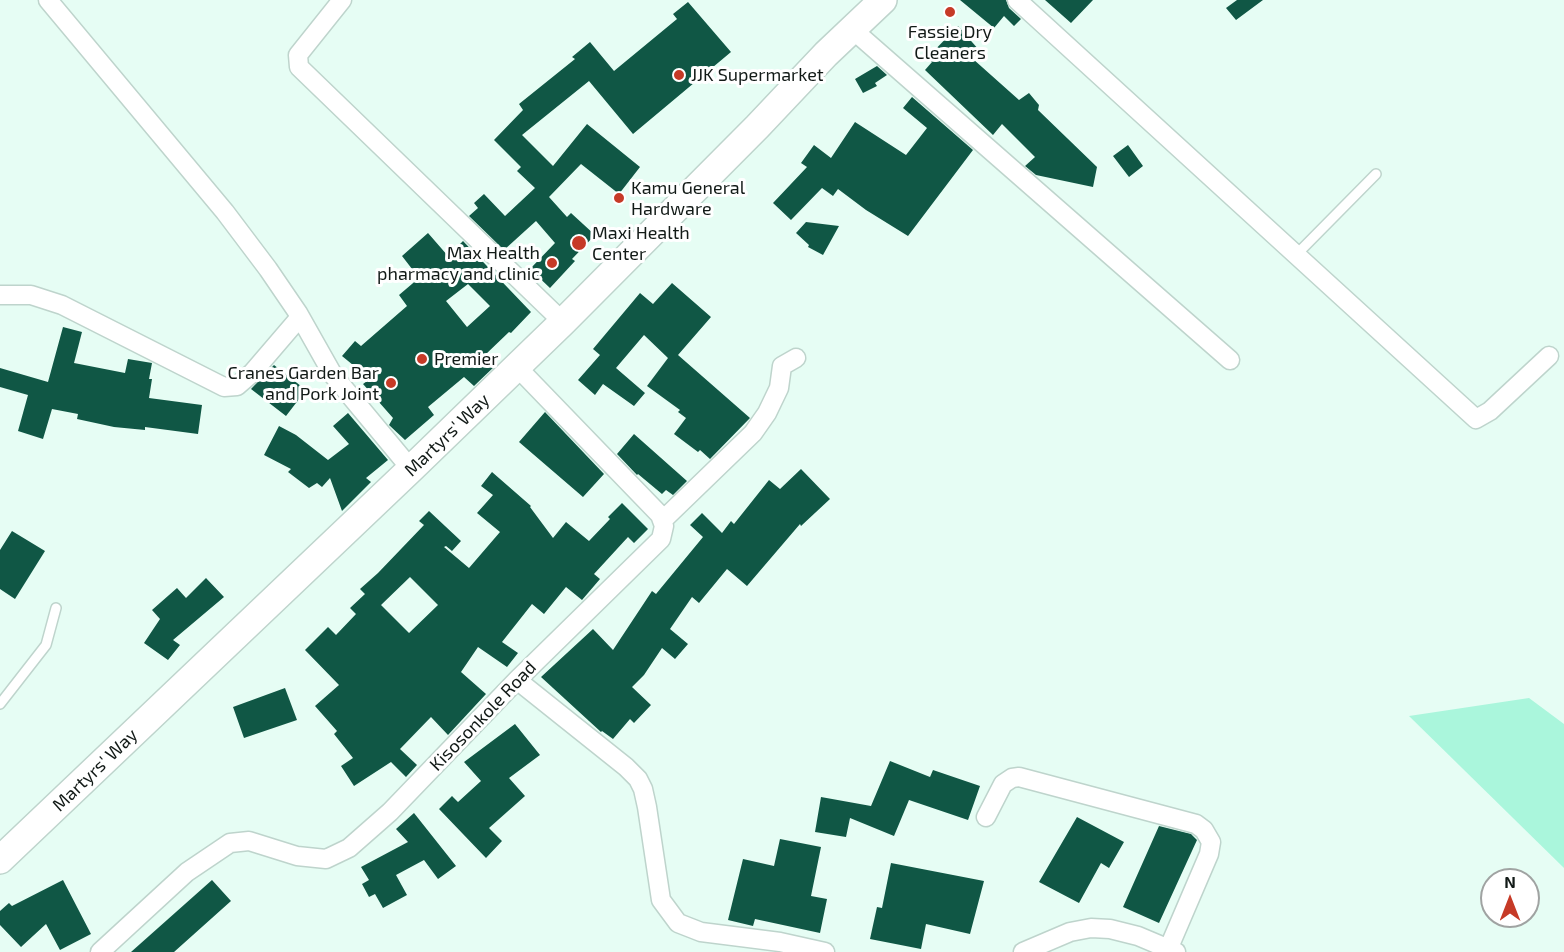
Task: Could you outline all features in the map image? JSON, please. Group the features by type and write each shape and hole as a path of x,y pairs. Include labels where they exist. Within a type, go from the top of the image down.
{"main road":[{"name":"Martyrs' Way","path":"3,850 411,470 518,367 883,0"}],"street":[{"path":"48,0 225,212 300,316 333,375 411,470"},
{"path":"342,0 298,55 299,67 564,322"},
{"path":"1017,0 1476,418 1490,411 1549,356"},
{"path":"852,29 1230,360"},
{"path":"0,295 31,295 62,305 224,387 237,386 252,373 300,316"},
{"path":"518,367 663,520 753,433 779,388 782,366 796,358"},
{"name":"Kisosonkole Road","path":"100,952 187,872 230,843 249,841 297,856 326,859 349,848 390,812 517,680 661,539 664,532 663,520"},
{"path":"517,680 638,779 647,807 661,900 678,923 700,932 780,942 825,952"},
{"path":"986,817 1003,784 1012,778 1019,777 1196,824 1204,830 1211,842 1209,854 1170,951 1138,936 1110,929 1091,928 1070,932 1023,952"}],"lane":[{"path":"1296,255 1376,174"},
{"path":"0,704 46,645 56,608"}],"green space":[{"path":"1529,698 1564,724 1564,868 1409,716"}],"building":[{"path":"960,0 1006,0 1009,8 1021,19 1014,26 1004,16 994,28"},
{"path":"1045,0 1093,0 1071,23"},
{"path":"1237,0 1263,0 1236,20 1226,8"},
{"path":"688,2 731,52 633,134 589,81 522,135 553,166 587,124 640,167 619,194 581,164 549,197 567,217 571,213 595,235 572,259 575,261 550,288 530,269 555,243 536,221 504,250 469,216 478,208 474,203 484,194 505,216 535,188 517,171 521,167 494,140 523,110 519,104 575,59 572,57 590,42 614,71 677,19 673,14"},
{"path":"958,26 979,50 973,59 1019,100 1029,93 1039,105 1038,110 1097,167 1093,187 1036,175 1025,166 1035,157 1002,124 993,135 925,70 932,62 927,58"},
{"path":"877,66 887,75 875,83 877,86 863,93 855,79"},
{"path":"912,97 973,150 908,236 866,210 838,189 833,196 822,188 791,220 773,203 807,167 801,163 814,145 831,158 855,122 906,155 927,128 903,108"},
{"path":"1128,145 1143,166 1129,177 1113,156"},
{"path":"806,222 839,226 823,255 808,247 809,245 796,233"},
{"path":"428,233 448,256 463,241 531,312 485,355 496,365 474,386 464,377 428,407 434,415 405,440 389,425 393,418 363,384 370,379 342,356 355,341 361,346 407,306 399,295 419,278 402,256","holes":["468,284 490,306 467,327 446,301"]},
{"path":"672,283 711,317 678,355 750,418 710,459 674,434 686,418 678,412 680,410 647,386 668,358 644,335 616,368 645,393 634,406 603,384 595,395 578,380 600,355 593,349 640,293 653,304"},
{"path":"63,327 82,332 74,363 125,373 128,359 152,363 149,398 202,405 198,434 145,427 145,430 114,427 77,419 78,414 52,409 43,439 18,431 28,395 0,387 0,368 48,382"},
{"path":"274,365 306,390 286,416 251,389"},
{"path":"545,412 604,474 583,497 519,442"},
{"path":"348,413 388,460 366,478 371,482 342,511 330,478 322,487 317,483 309,488 288,472 291,469 264,455 279,426 296,435 328,460 349,444 333,426"},
{"path":"634,434 687,481 673,495 666,490 662,494 637,475 617,454"},
{"path":"801,469 830,499 801,526 800,524 747,586 727,569 699,603 692,597 670,629 688,644 675,659 662,648 644,675 632,687 651,705 634,723 630,719 613,739 601,732 541,677 593,629 613,650 652,591 656,594 703,537 690,525 702,513 722,533 731,521 734,524 769,480 780,489"},
{"path":"492,472 531,506 553,538 566,522 589,541 622,503 648,529 634,543 628,537 594,574 600,579 582,600 566,587 544,614 532,604 502,642 518,653 507,667 478,647 461,672 486,694 448,735 431,717 400,749 417,765 406,777 391,762 354,786 341,766 353,758 334,734 337,731 315,706 339,685 305,650 328,627 336,635 356,614 350,608 365,594 360,589 424,525 419,521 429,511 461,541 452,551 444,547 469,568 500,532 477,513 493,495 481,486","holes":["410,577 438,605 409,633 381,605"]},
{"path":"12,531 45,551 15,599 0,589 0,550"},
{"path":"206,578 224,597 173,640 180,645 168,660 144,643 160,619 152,610 177,588 186,598"},
{"path":"285,688 297,720 244,738 233,707"},
{"path":"515,724 540,755 509,778 525,796 489,828 502,841 486,858 439,809 452,796 458,802 481,781 464,762"},
{"path":"890,761 930,777 933,770 980,786 968,820 909,800 894,836 850,818 846,837 815,832 821,797 871,806"},
{"path":"414,813 456,866 438,879 424,860 396,875 407,895 383,908 375,894 369,897 362,884 369,880 361,867 408,842 396,829"},
{"path":"1077,817 1124,842 1109,868 1101,863 1079,903 1039,882"},
{"path":"1159,826 1191,834 1197,840 1159,923 1123,907"},
{"path":"780,839 821,847 811,896 827,899 820,933 755,919 753,926 728,920 743,859 774,866"},
{"path":"891,863 984,881 970,934 926,924 921,949 870,939 877,907 882,908"},
{"path":"63,880 91,934 60,950 46,924 21,947 0,925 0,911 9,903 12,906"},
{"path":"212,880 231,901 174,952 131,952"}],"place":[{"name":"Fassie Dry Cleaners","path":"950,12"},
{"name":"JJK Supermarket","path":"679,75"},
{"name":"Kamu General Hardware","path":"619,198"},
{"name":"Maxi Health Center","path":"579,243"},
{"name":"Max Health pharmacy and clinic","path":"552,263"},
{"name":"Premier","path":"422,359"},
{"name":"Cranes Garden Bar and Pork Joint","path":"391,383"}]}
